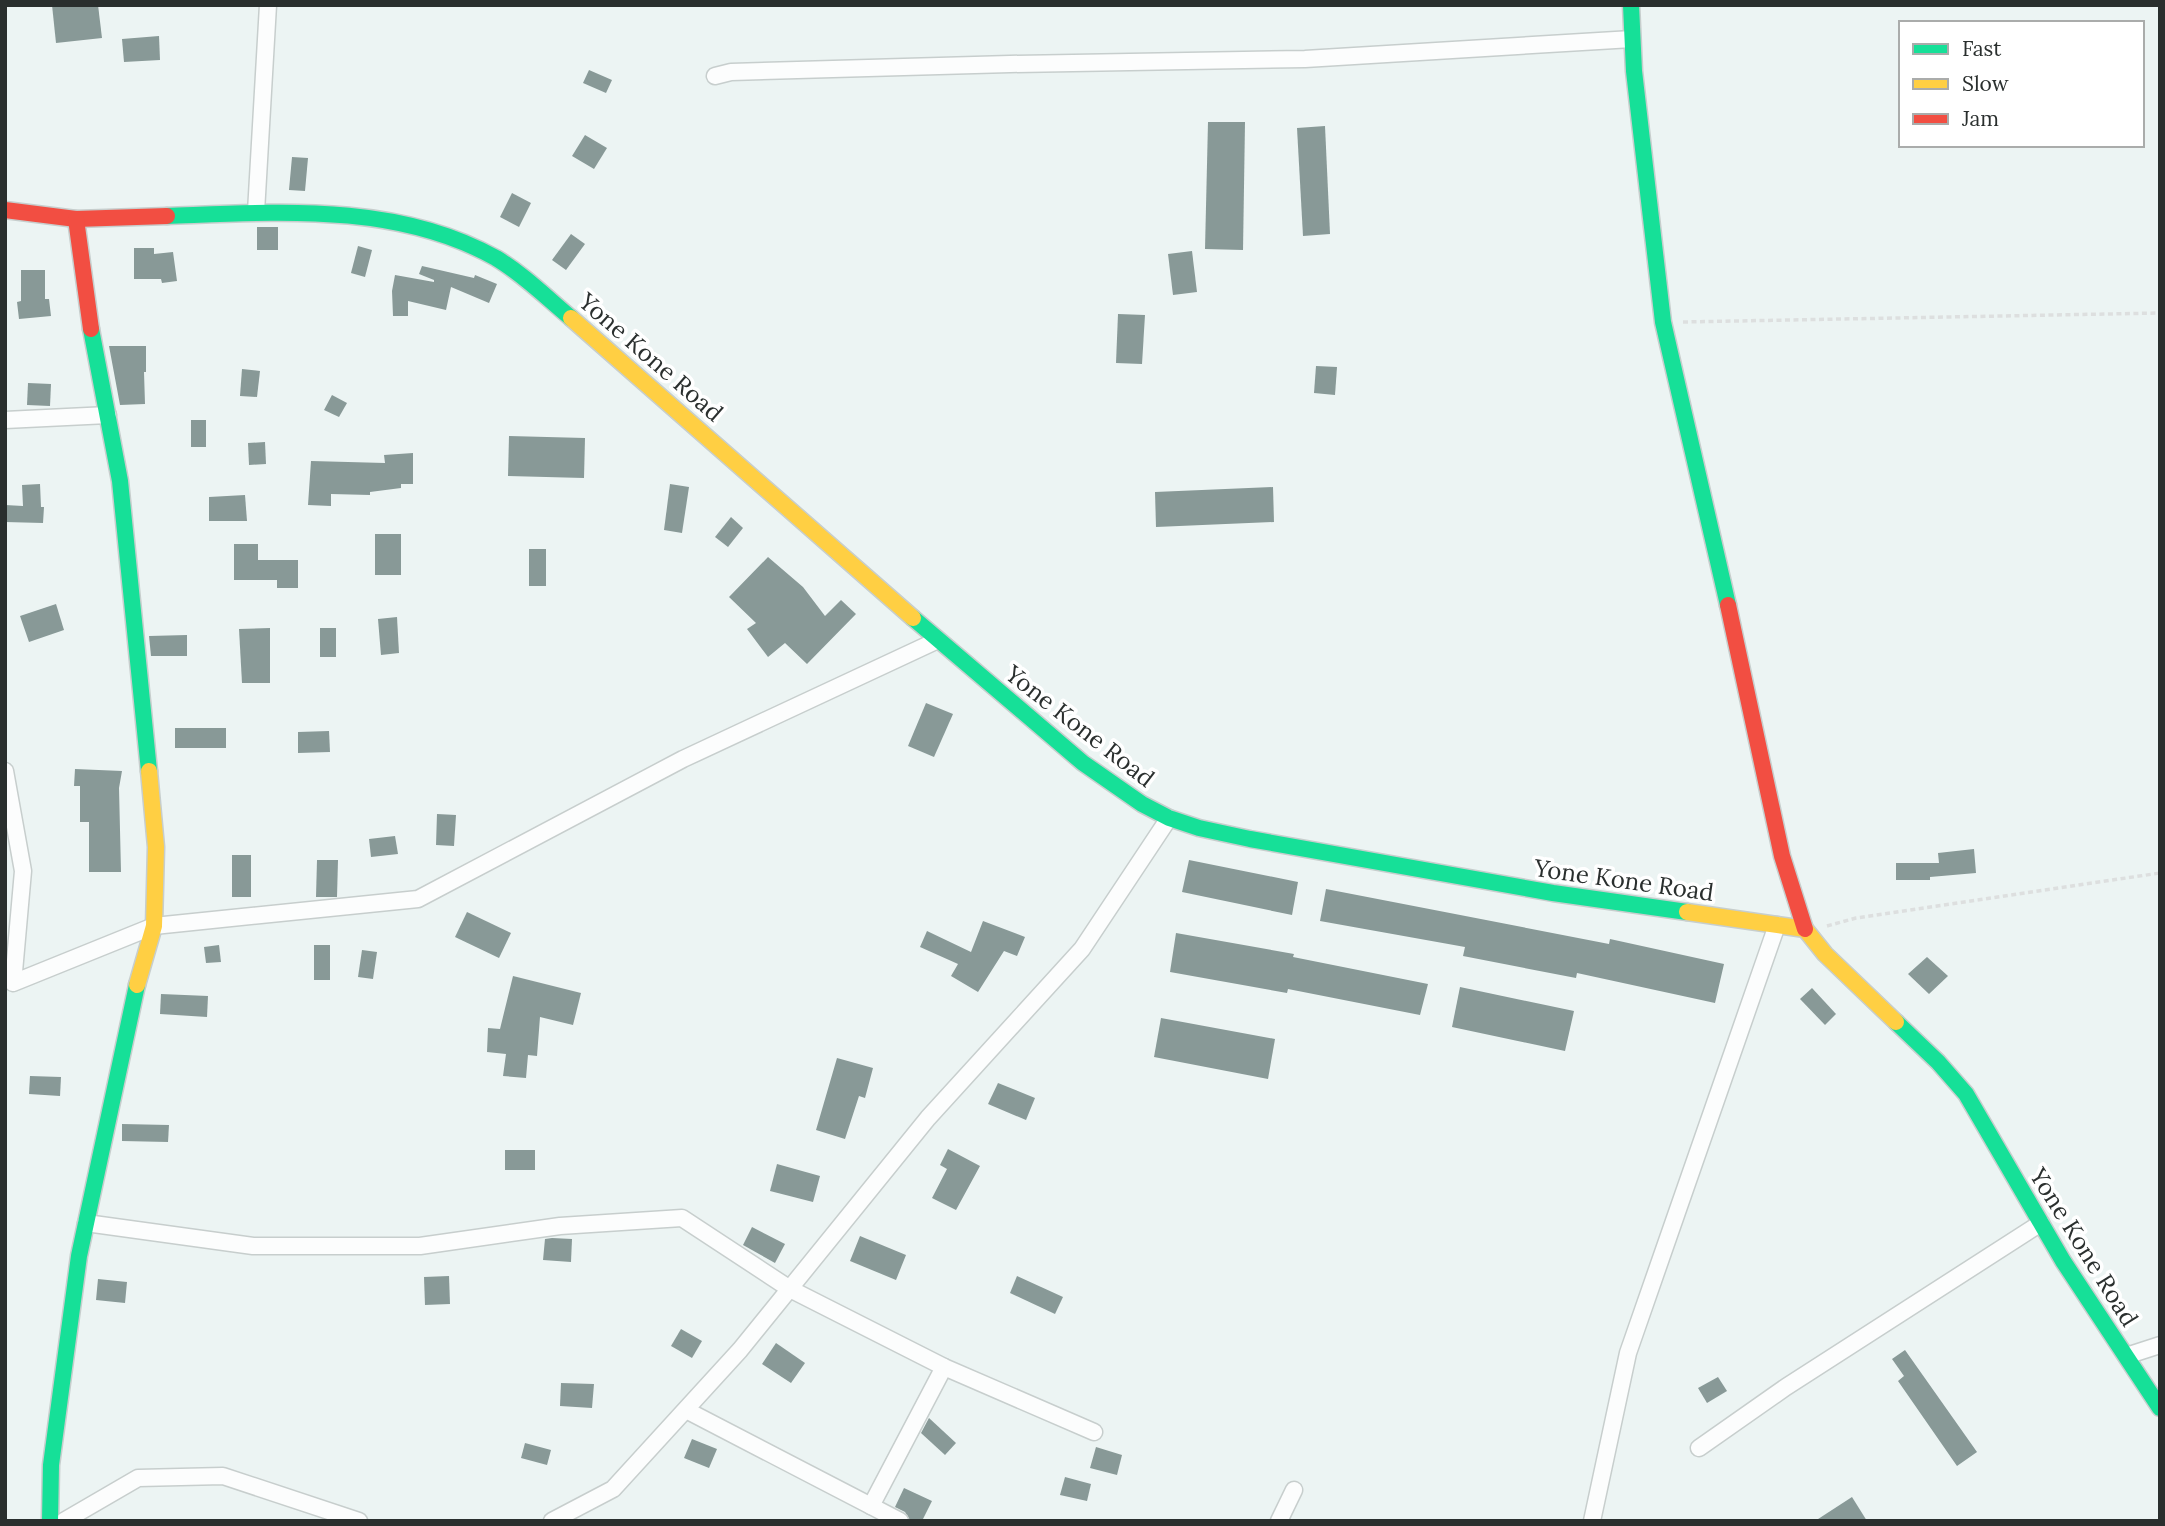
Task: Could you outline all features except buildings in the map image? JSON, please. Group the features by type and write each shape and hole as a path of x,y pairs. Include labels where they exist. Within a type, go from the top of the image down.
{"street":[{"path":"256,212 268,5"},
{"path":"1631,5 1634,71 1663,323 1726,594 1782,856 1805,929"},
{"path":"715,75 732,72 982,65 1305,59 1632,39"},
{"name":"Yone Kone Road","path":"5,210 76,219 298,211 360,216 414,227 459,241 497,259 534,286 1083,763 1142,804 1199,828 1250,839 1553,893 1805,929 1825,954 1938,1062 1966,1094 2041,1223 2160,1408"},
{"path":"50,1521 51,1465 79,1256 142,959 154,926 156,847 120,481 86,301 76,219"},
{"path":"5,420 108,415"},
{"path":"5,771 23,871 13,983 154,926 418,899 682,759 938,639"},
{"path":"551,1521 613,1489 740,1350 928,1118 1082,949 1170,818"},
{"path":"1592,1521 1628,1353 1777,925"},
{"path":"86,1223 253,1246 420,1246 561,1226 682,1218 790,1289 944,1367 1094,1432"},
{"path":"1699,1448 1786,1387 2041,1223"},
{"path":"2126,1356 2160,1345"},
{"path":"872,1506 944,1367"},
{"path":"686,1410 900,1521"},
{"path":"64,1521 138,1478 223,1476 359,1521"},
{"path":"1279,1521 1294,1490"}],"path":[{"path":"1663,323 2160,313"},
{"path":"1805,929 1856,918 2160,873"}],"traffic: fast":[{"path":"1631,5 1634,71 1663,322 1728,605"},
{"path":"167,216 335,214 418,227 458,240 496,258 571,318"},
{"path":"91,329 120,481 149,771"},
{"path":"913,618 1083,763 1142,804 1169,818 1199,828 1250,839 1553,893 1687,912"},
{"path":"50,1521 51,1465 79,1256 137,985"},
{"path":"1896,1022 1938,1062 1966,1094 2063,1261 2160,1408"}],"traffic: slow":[{"path":"571,318 913,618"},
{"path":"137,985 154,926 156,847 149,771"},
{"path":"1687,912 1805,929 1825,954 1896,1022"}],"traffic: jam":[{"path":"5,210 76,219 167,216"},
{"path":"76,219 91,329"},
{"path":"1728,605 1782,856 1805,929"}]}
